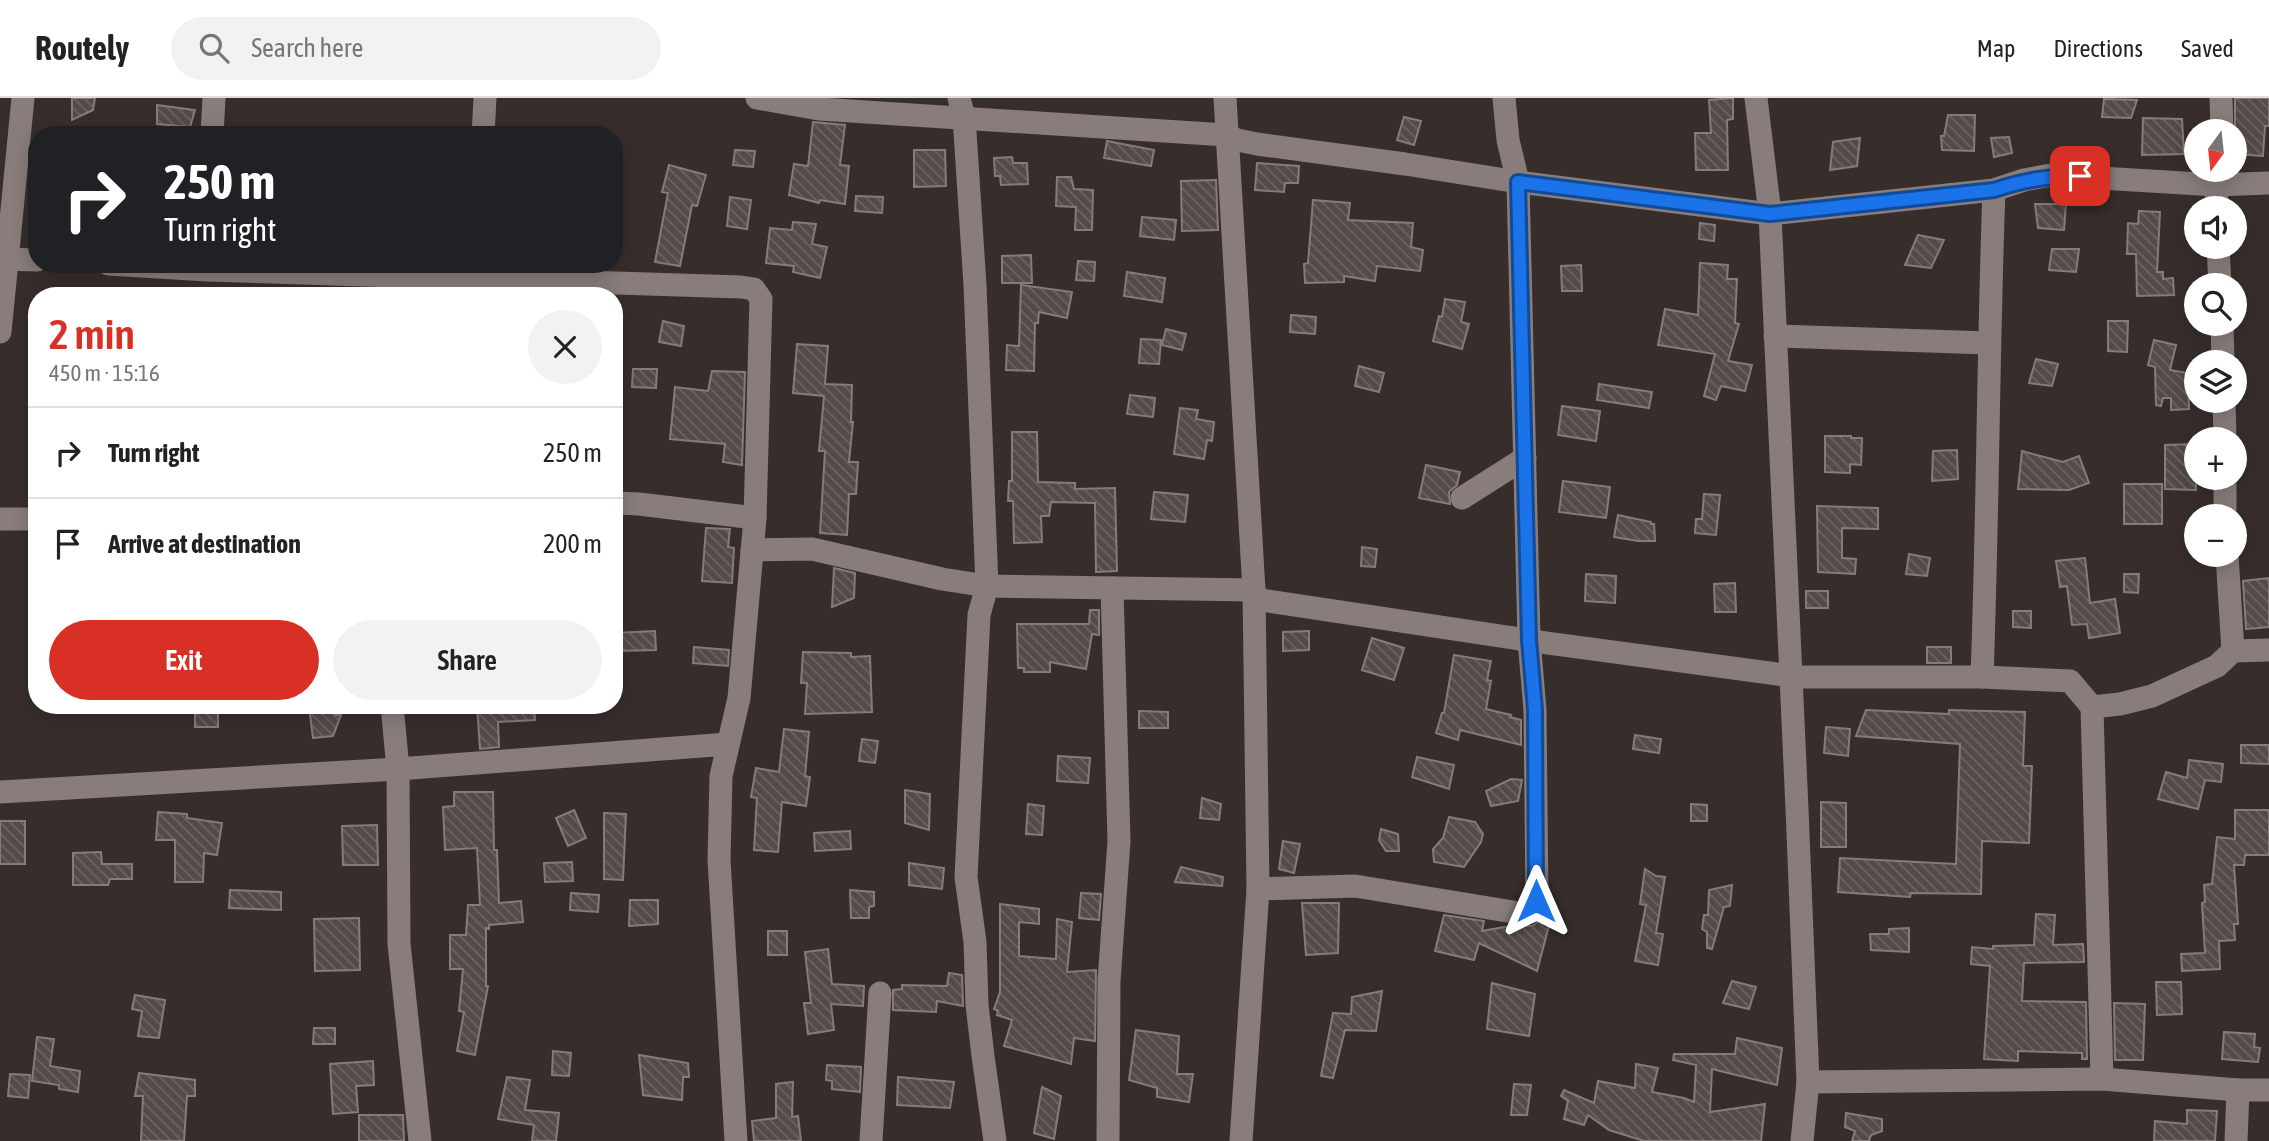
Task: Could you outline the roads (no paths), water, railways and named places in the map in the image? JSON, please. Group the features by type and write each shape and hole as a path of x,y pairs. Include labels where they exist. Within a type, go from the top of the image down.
{"street":[{"path":"0,332 4,259 23,98"},
{"path":"212,126 214,98"},
{"path":"484,126 485,98"},
{"path":"757,98 819,109 962,107 1226,135 1256,145 1770,214 1994,190 2051,175 2218,188 2269,183"},
{"path":"1225,98 1254,594 1258,889 1241,1141"},
{"path":"1258,889 1355,886 1519,913 1531,912 1536,901 1535,710 1529,640 1518,182 1508,140 1504,98"},
{"path":"1756,98 1770,214 1808,1082 1802,1141"},
{"path":"2221,98 2222,119"},
{"path":"962,107 975,285 987,586 979,614 965,877 975,942 983,1056 995,1141"},
{"path":"1982,677 1987,538 1988,342 1994,190"},
{"path":"4,259 28,260"},
{"path":"497,273 727,286 754,289 761,299 755,518 741,687 722,776 719,860 736,1141"},
{"path":"1775,336 1988,342"},
{"path":"1462,498 1524,458"},
{"path":"623,504 755,518"},
{"path":"0,519 28,519"},
{"path":"752,550 812,549 942,579 987,586 1254,594 1529,640 1789,676 1982,677 2070,681 2092,707 2102,1079"},
{"path":"2228,567 2233,651"},
{"path":"1108,1141 1109,981 1119,841 1112,588"},
{"path":"2092,707 2152,696 2217,666 2233,651 2269,650"},
{"path":"393,714 398,769 399,944 420,1141"},
{"path":"0,792 398,769 728,744"},
{"path":"871,1141 880,993"},
{"path":"1808,1082 2102,1079 2269,1090"},
{"path":"2236,1141 2238,1090"}]}
